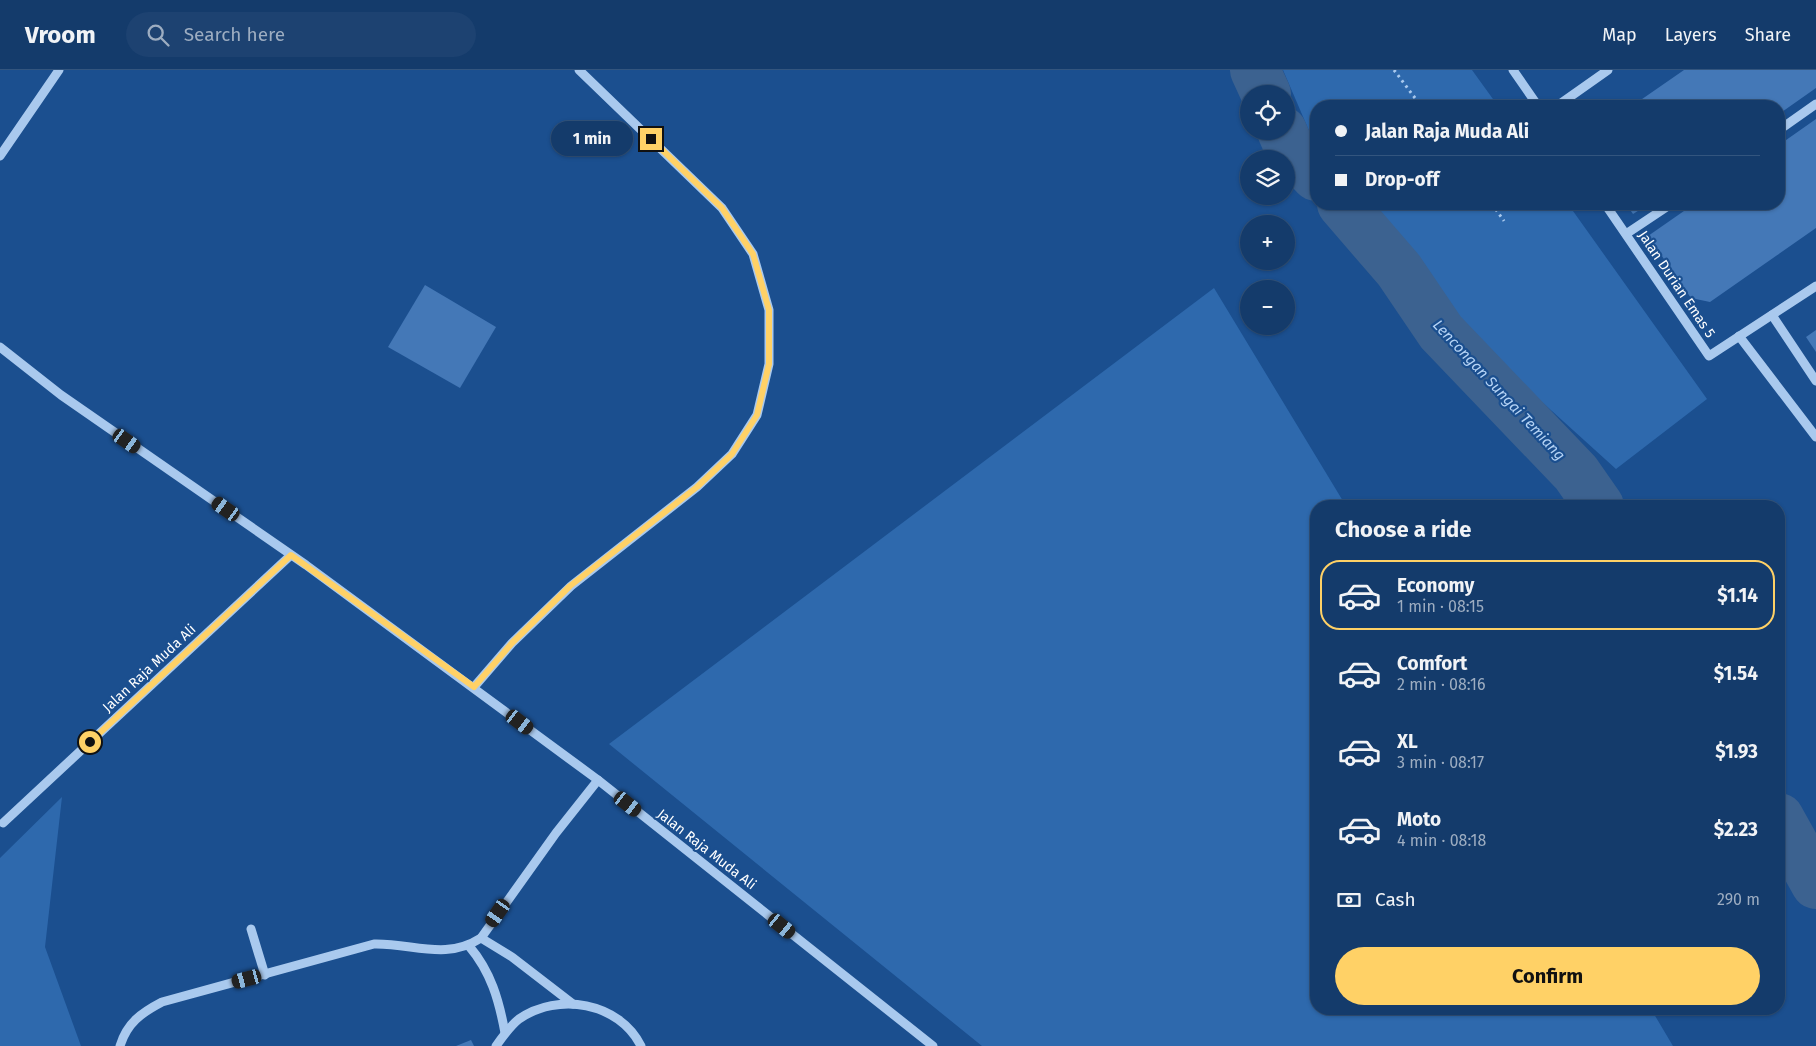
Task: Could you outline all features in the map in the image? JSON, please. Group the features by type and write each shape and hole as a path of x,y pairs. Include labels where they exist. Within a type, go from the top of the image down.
{"street":[{"path":"0,156 59,70"},
{"path":"474,687 512,643 570,586 697,487 732,454 757,415 769,364 769,310 753,254 722,208 579,70"},
{"path":"1513,70 1534,100"},
{"path":"1565,100 1608,70"},
{"path":"1785,126 1816,104"},
{"name":"Jalan Durian Emas 5","path":"1609,210 1709,356 1739,336"},
{"path":"1626,234 1662,210"},
{"path":"1816,286 1739,336 1816,437"},
{"path":"1772,314 1816,381"},
{"name":"Jalan Raja Muda Ali","path":"0,347 62,395 291,555 474,687 598,780 933,1046"},
{"name":"Jalan Raja Muda Ali","path":"4,822 291,555"},
{"path":"120,1046 125,1031 141,1013 162,1002 374,944 396,944 437,950 452,950 468,946 481,938 556,833 598,780"},
{"path":"251,929 264,975"},
{"path":"481,938 512,956 573,1004"},
{"path":"468,946 480,959 493,983 500,1004 504,1033"},
{"path":"496,1046 504,1033 519,1020 535,1010 554,1004 573,1004 598,1009 620,1021 641,1046"}],"path":[{"path":"1394,70 1416,100"},
{"path":"1496,210 1504,220"}],"shaded area":[{"path":"1283,70 1472,70 1494,100 1310,100 1310,133 1295,98 1295,85 1289,85"},
{"path":"1372,210 1572,210 1707,399 1616,469 1458,326 1401,242"},
{"path":"1214,288 1240,331 1240,335 1242,335 1342,500 1310,500 1310,1015 1655,1015 1673,1046 982,1046 609,744"},
{"path":"62,797 45,947 81,1046 0,1046 0,858"}],"building":[{"path":"1684,70 1816,70 1816,88 1785,110 1785,100 1641,100"},
{"path":"1816,119 1816,228 1710,302 1691,298 1648,236 1685,210 1785,210 1785,141"},
{"path":"1630,210 1639,210 1633,214"},
{"path":"425,285 496,327 460,388 388,347"},
{"path":"1816,330 1816,352 1806,337"},
{"path":"471,1040 474,1046 456,1046"}],"waterway":[{"name":"Lencongan Sungai Temiang","path":"1255,70 1262,85"},
{"name":"Lencongan Sungai Temiang","path":"1286,140 1289,147 1310,170"},
{"name":"Lencongan Sungai Temiang","path":"1347,210 1399,270 1441,332 1576,473 1595,500"},
{"name":"Lencongan Sungai Temiang","path":"1785,829 1816,884"}],"route":[{"path":"90,742 291,555 474,687 512,643 570,586 697,487 732,454 757,415 769,364 769,310 753,254 722,208 651,139"}]}
